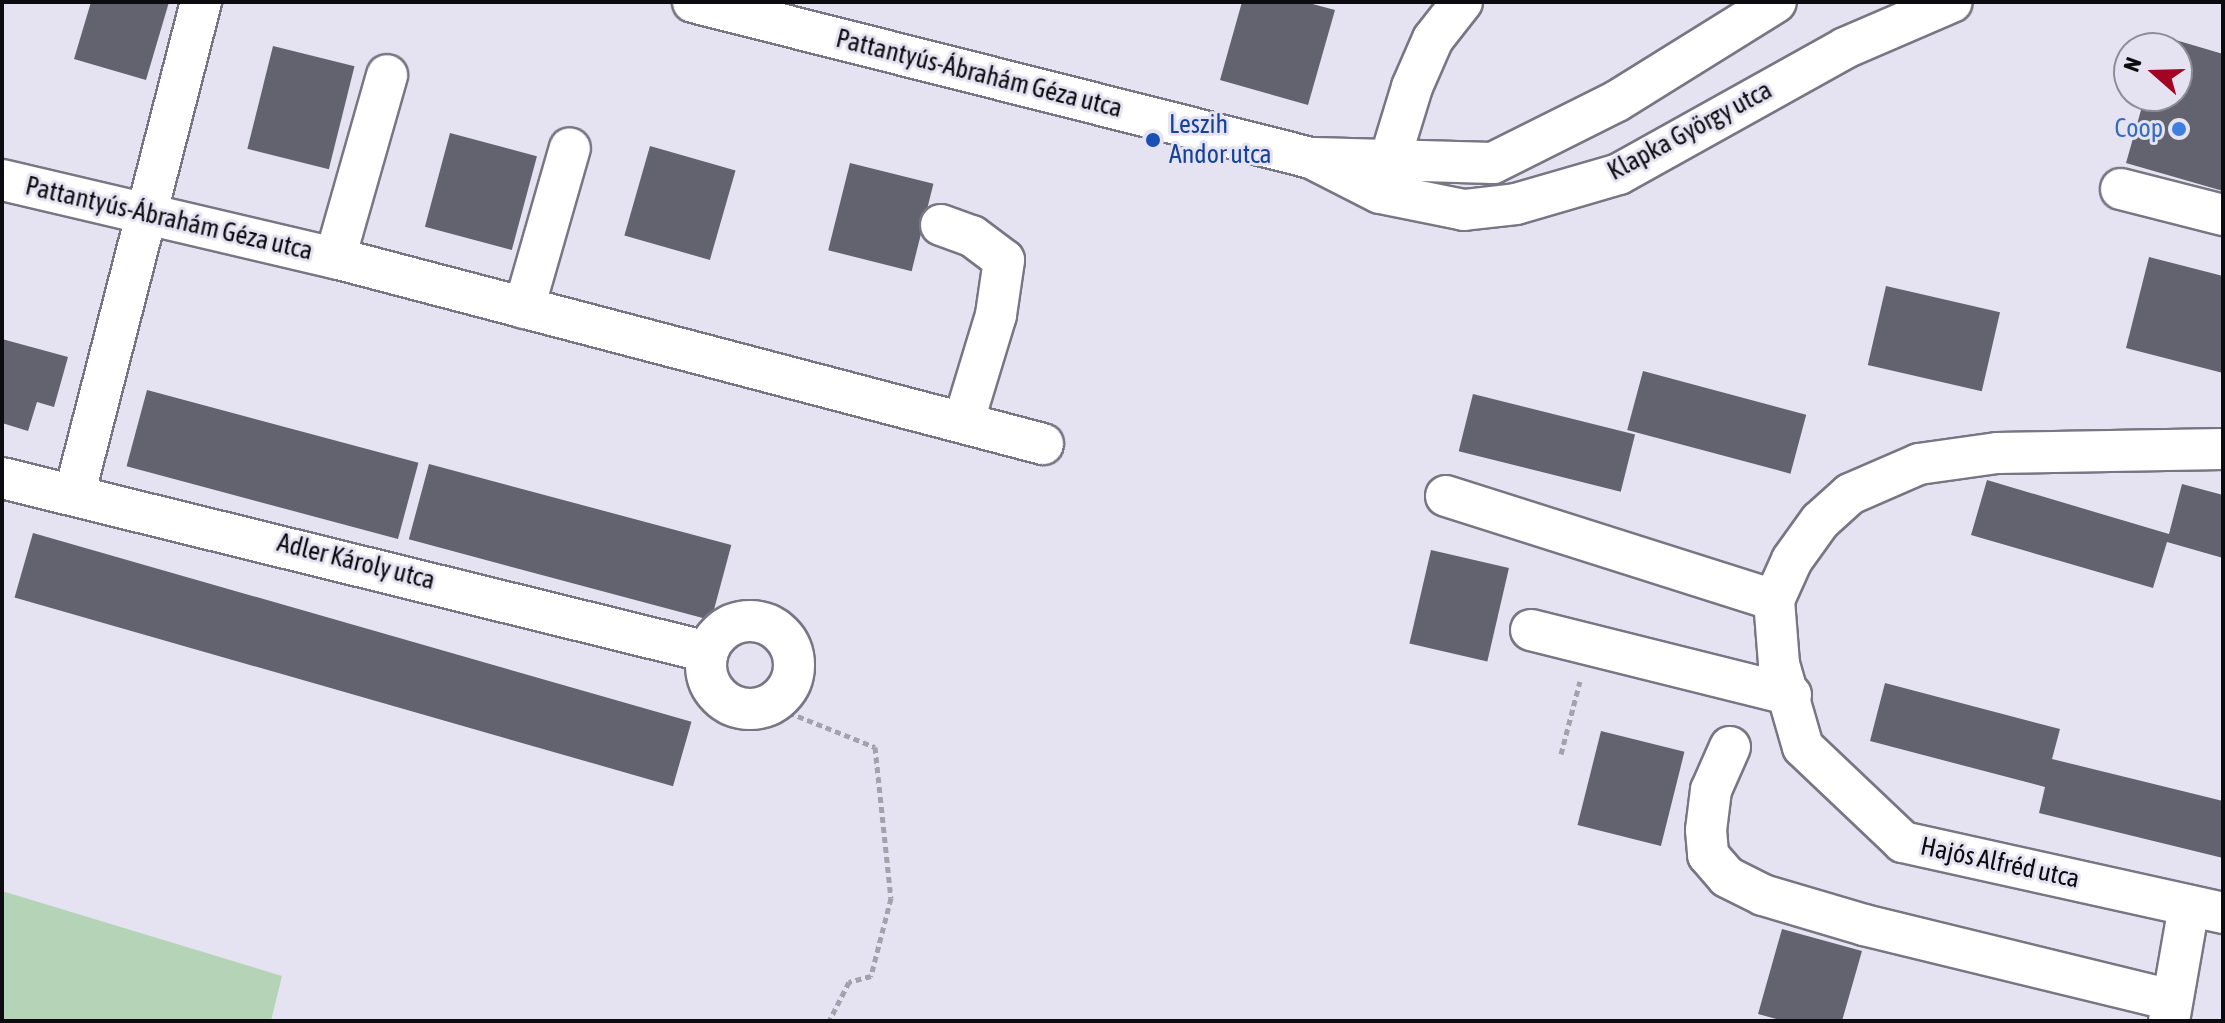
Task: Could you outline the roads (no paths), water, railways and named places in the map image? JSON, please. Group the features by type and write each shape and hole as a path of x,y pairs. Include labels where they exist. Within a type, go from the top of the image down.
{"street":[{"path":"75,492 201,2"},
{"name":"Pattantyús-Ábrahám Géza utca","path":"693,2 1311,158"},
{"path":"1385,175 1433,39 1462,2"},
{"name":"Klapka György utca","path":"1385,175 1493,163 1617,101 1776,2"},
{"name":"Klapka György utca","path":"1311,158 1385,175 1464,210 1516,204 1619,174 1845,48 1952,2"},
{"name":"Pattantyús-Ábrahám Géza utca","path":"335,258 387,75"},
{"path":"524,308 570,148"},
{"name":"Pattantyús-Ábrahám Géza utca","path":"2,180 147,217 335,258 964,420 1043,444"},
{"path":"2121,189 2223,215"},
{"path":"941,225 972,236 1004,260 996,315 964,420"},
{"name":"Hajós Alfréd utca","path":"2206,910 1903,842 1803,747 1791,695 1779,664 1774,600 1792,560 1820,521 1850,494 1919,464 1997,453 2223,449"},
{"name":"Adler Károly utca","path":"2,478 75,492 708,652"},
{"path":"1446,496 1774,600"},
{"path":"738,623 779,631 794,670 790,684 770,705 741,709 716,694 706,667 708,652 738,623"},
{"path":"1531,630 1791,695"},
{"path":"1730,747 1711,790 1706,830 1708,855 1727,877 1763,895 2170,1011 2206,910"}],"place":[{"name":"Coop","path":"2179,129"},
{"name":"Leszih Andor utca","path":"1153,140"}]}
